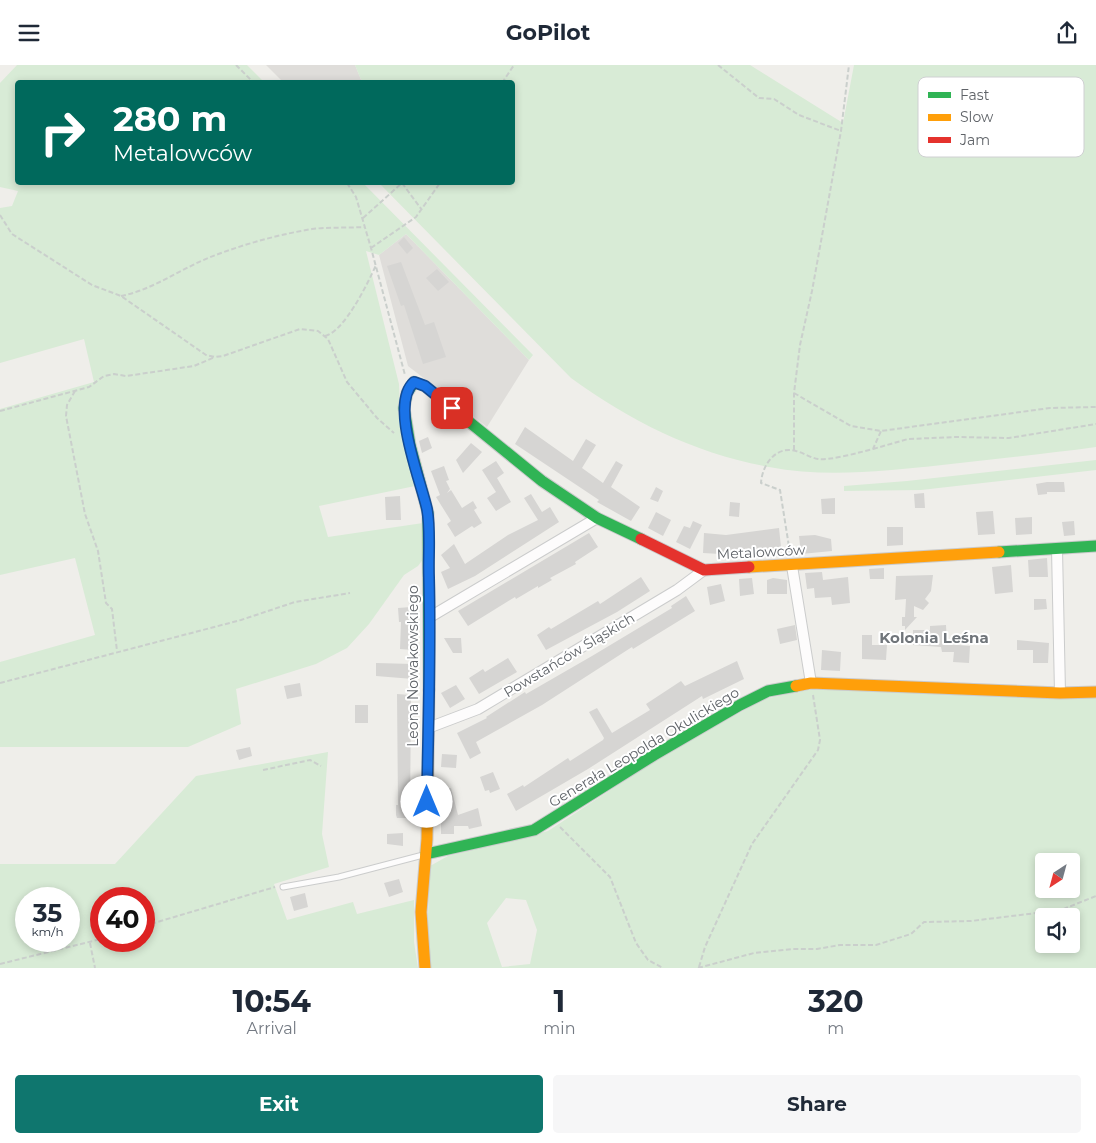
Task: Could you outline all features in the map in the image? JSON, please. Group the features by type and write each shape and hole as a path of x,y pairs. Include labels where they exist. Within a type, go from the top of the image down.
{"street":[{"name":"Metalowców","path":"408,387 414,382 425,386 542,481 596,519 704,570 1096,546"},
{"name":"Leona Nowakowskiego","path":"408,387 404,412 408,439 428,512 430,617 426,854 421,903 422,945 425,968"},
{"path":"430,617 596,519"},
{"path":"1057,549 1060,693"},
{"path":"792,565 810,683"},
{"name":"Powstańców Śląskich","path":"428,728 478,709 677,590 704,570"},
{"name":"Generała Leopolda Okulickiego","path":"426,854 534,830 552,821 654,755 768,691 810,683 1060,693 1096,692"}],"lane":[{"path":"282,887 339,877 426,854"}],"path":[{"path":"236,65 251,80"},
{"path":"504,80 514,65"},
{"path":"718,65 759,97 774,99 799,115 841,131"},
{"path":"794,450 794,393 800,345 812,291 841,131 849,65"},
{"path":"348,185 356,197 372,248 408,387"},
{"path":"363,219 400,185"},
{"path":"403,185 422,211"},
{"path":"372,248 416,217 439,185"},
{"path":"0,215 12,234 92,285 121,296 198,351 215,357"},
{"path":"121,296 140,292 158,281 209,258 260,240 313,229 365,227"},
{"path":"325,336 333,333 363,292 376,265"},
{"path":"0,411 89,387 104,375 126,376 194,365 300,329 318,331 328,339 348,382 377,418 394,433 408,439"},
{"path":"75,391 67,405 66,416 85,514 98,551 106,603 112,609 118,652"},
{"path":"794,393 851,426 881,431 1050,408 1096,407"},
{"path":"792,565 780,490 762,483 762,472 766,462 781,451 794,450 819,460 873,449 908,439 956,437 1009,438 1096,424"},
{"path":"873,449 881,431"},
{"path":"0,683 241,620 295,602 350,593"},
{"path":"698,968 705,947 752,844 818,750 820,740 810,683"},
{"path":"262,770 310,760 320,766"},
{"path":"552,821 610,877 636,943 648,960 663,968"},
{"path":"155,923 270,887 282,887"},
{"path":"698,968 764,952 817,949 840,945 876,945 911,934 924,922 970,921 1061,910 1096,896"},
{"path":"0,964 90,943"},
{"path":"92,952 95,968"}],"shaded area":[{"path":"266,65 355,65 361,80 281,80"},
{"path":"406,234 529,360 487,427 408,366 379,255"}],"green space":[{"path":"17,65 247,65 262,80 15,80 15,185 365,185 533,355 529,360 406,234 379,255 366,251 399,384 400,411 415,486 319,506 328,537 423,523 424,558 418,566 404,575 369,624 347,648 316,664 236,689 241,724 188,747 0,747 0,662 95,635 75,558 0,575 0,409 94,382 84,339 0,363 0,208 12,206 18,191 0,187 0,83"},
{"path":"355,65 750,65 843,123 854,65 1096,65 1096,447 899,469 834,473 812,472 769,467 716,454 640,422 593,394 571,378 381,185 515,185 515,80 361,80"},
{"path":"1096,460 1096,470 921,490 844,491 844,486"},
{"path":"812,689 1096,696 1096,968 431,968 427,940 430,866 448,856 548,831 661,757 764,699","holes":["506,898 526,900 537,930 530,964 502,967 487,923"]},
{"path":"328,752 322,834 329,867 274,884 287,920 353,902 357,914 414,900 414,942 418,968 0,968 0,864 115,864 196,776"}],"building":[{"path":"404,237 413,248 407,254 398,243"},
{"path":"401,262 425,325 434,322 446,357 423,364 404,305 401,306 387,266"},
{"path":"437,269 449,282 438,291 426,278"},
{"path":"525,427 573,461 586,439 596,445 582,468 603,483 616,461 623,465 611,487 640,507 631,521 597,502 599,500 515,444"},
{"path":"428,437 432,448 422,453 419,441"},
{"path":"471,443 482,452 463,473 456,460"},
{"path":"496,461 504,473 497,478 511,502 496,511 487,498 496,492 482,470"},
{"path":"444,466 449,480 446,481 450,489 447,493 451,490 462,508 473,501 477,508 474,510 482,523 474,528 472,526 455,537 447,524 451,521 436,497 440,495 431,471"},
{"path":"1064,482 1065,492 1047,492 1047,494 1038,495 1036,484"},
{"path":"656,487 663,491 658,502 650,499"},
{"path":"924,493 925,508 915,508 914,494"},
{"path":"531,494 542,512 550,507 559,522 475,576 448,589 441,572 450,568 441,555 454,544 465,564 508,535 538,520 524,498"},
{"path":"400,496 401,520 386,520 385,497"},
{"path":"835,498 835,514 822,514 821,499"},
{"path":"730,502 740,503 739,517 729,516"},
{"path":"993,511 995,534 978,535 976,512"},
{"path":"656,512 671,520 663,536 648,528"},
{"path":"1032,517 1032,534 1016,535 1015,518"},
{"path":"693,521 702,525 690,549 676,542 684,526 690,528"},
{"path":"1074,521 1075,535 1064,536 1062,522"},
{"path":"887,527 903,527 903,545 887,546"},
{"path":"779,528 781,547 720,554 703,553 704,533 726,535"},
{"path":"589,533 598,547 575,562 576,564 550,578 552,580 516,599 515,597 468,626 458,611"},
{"path":"815,535 831,539 832,551 801,554 799,536"},
{"path":"1047,558 1048,577 1029,577 1028,560"},
{"path":"1011,565 1013,592 995,594 992,567"},
{"path":"884,568 884,579 870,579 869,569"},
{"path":"822,572 823,580 848,577 850,603 832,605 831,597 815,598 814,588 807,589 805,573"},
{"path":"933,575 931,591 925,599 929,603 923,610 914,606 914,617 917,617 905,630 905,626 902,626 902,617 905,617 906,599 895,600 896,576"},
{"path":"641,577 650,591 617,612 546,650 537,635 549,627 551,629 598,601 600,604"},
{"path":"752,578 754,594 740,596 739,579"},
{"path":"773,578 787,580 787,594 767,594 767,580"},
{"path":"721,584 725,601 710,605 707,587"},
{"path":"686,596 695,611 633,649 632,647 542,705 476,742 481,753 470,759 457,733 487,718 525,692 526,694 592,656 672,608 671,606"},
{"path":"1034,599 1046,599 1047,609 1034,610"},
{"path":"411,607 413,650 400,649 401,622 399,622 398,608"},
{"path":"795,625 797,640 780,644 777,629"},
{"path":"946,625 947,644 970,646 969,663 953,662 954,652 942,652 941,647 913,645 913,630 930,630 930,626"},
{"path":"862,635 872,635 872,645 887,645 886,660 862,659"},
{"path":"444,638 461,638 462,653 453,653"},
{"path":"1017,640 1049,643 1048,663 1033,663 1033,650 1017,650"},
{"path":"822,650 841,652 840,671 821,670"},
{"path":"508,658 517,672 479,694 469,678 483,669 485,672"},
{"path":"737,661 744,679 703,699 702,696 588,769 516,811 507,794 523,785 524,787 568,758 570,761 603,740 604,738 589,712 597,708 612,733 650,710 646,704 681,681 685,686"},
{"path":"376,663 413,664 413,679 376,676"},
{"path":"300,683 302,696 287,699 284,686"},
{"path":"456,685 465,699 450,708 441,693"},
{"path":"397,694 411,695 410,818 397,818 396,815 396,805 398,805"},
{"path":"355,705 368,705 368,723 355,723"},
{"path":"250,747 252,756 239,760 236,750"},
{"path":"442,754 457,755 456,768 441,767"},
{"path":"493,772 500,789 490,793 489,790 485,791 480,777"},
{"path":"451,788 458,815 478,808 482,826 469,829 468,826 454,826 454,834 441,834 441,805 444,804 441,790"},
{"path":"403,833 403,846 387,844 387,834"},
{"path":"399,879 403,892 389,897 384,883"},
{"path":"305,893 308,907 294,911 290,897"}],"traffic: fast":[{"path":"429,690 428,513 410,445 404,408 407,393 414,382 425,386 542,481 597,518 641,539"},
{"path":"999,552 1096,546"},
{"path":"426,854 534,830 654,755 740,705 768,691 796,686"}],"traffic: slow":[{"path":"749,567 999,552"},
{"path":"796,686 811,683 1060,693 1096,692"},
{"path":"425,968 421,912 427,839 429,690"}],"traffic: jam":[{"path":"641,539 704,570 749,567"}],"district":[{"name":"Kolonia Leśna","path":"934,637"}],"route":[{"path":"427,802 430,617 428,512 422,484 409,448 404,412 408,387 414,382 425,386 452,408"}]}
